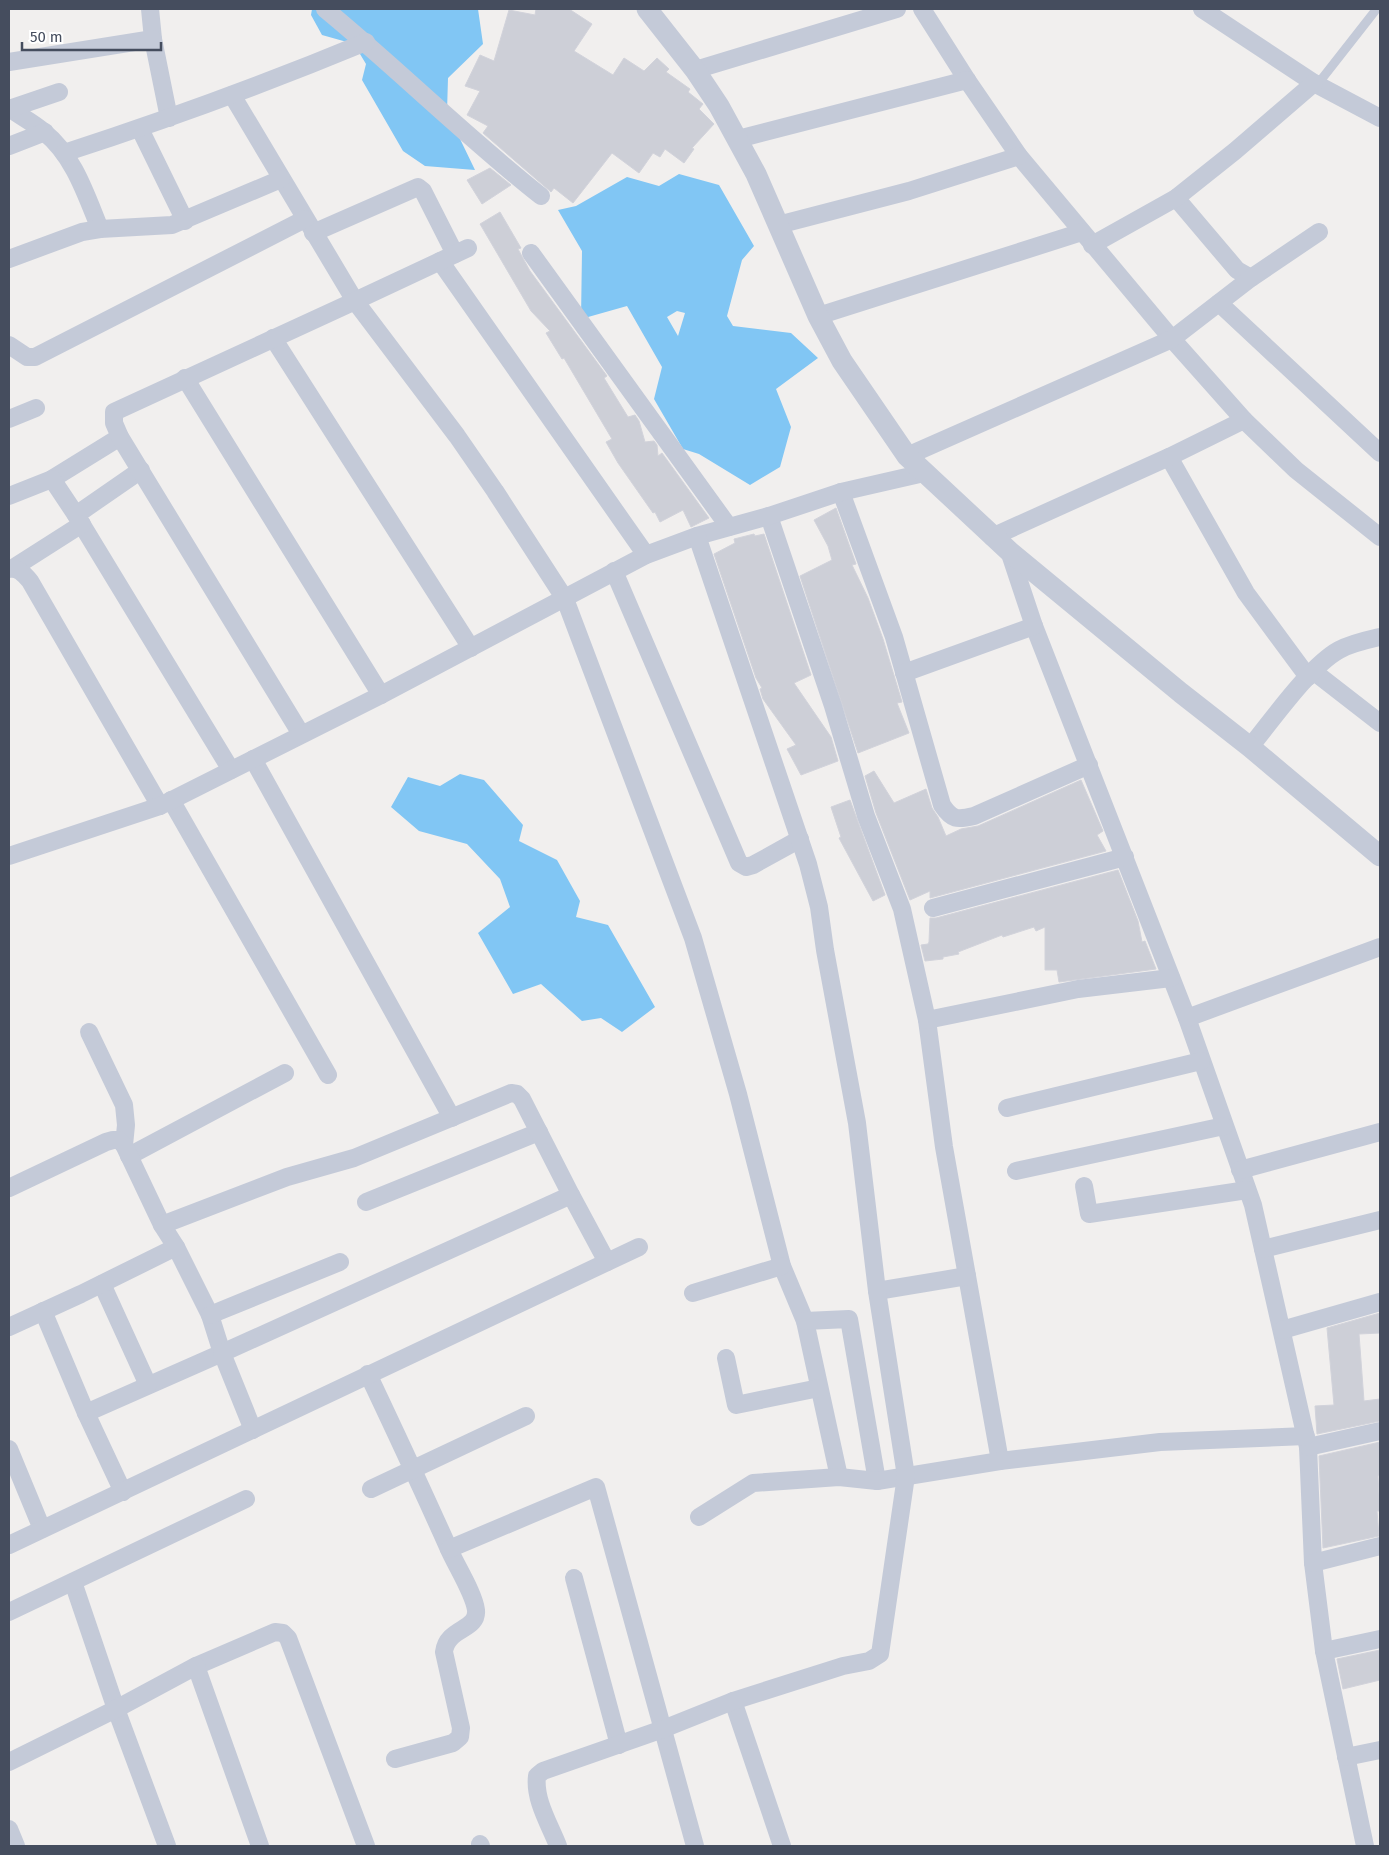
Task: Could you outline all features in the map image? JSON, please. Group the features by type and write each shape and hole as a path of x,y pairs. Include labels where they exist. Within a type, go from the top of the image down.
{"street":[{"path":"150,9 153,39 169,118"},
{"path":"325,9 366,42 499,163 541,196"},
{"path":"647,9 695,70 719,106 756,174 818,316 842,361 907,456 924,474 1009,551 1250,747 1380,856"},
{"path":"695,70 897,9"},
{"path":"922,9 966,80 1019,156 1172,340 1244,420 1296,470 1380,537"},
{"path":"1202,9 1315,84 1380,118"},
{"path":"9,62 153,39"},
{"path":"64,153 140,129 366,42"},
{"path":"738,140 966,80"},
{"path":"818,316 1087,238 1176,198 1315,84"},
{"path":"9,109 59,92"},
{"path":"232,95 355,301 496,492 565,599 693,938 738,1094 782,1266 805,1321 839,1477"},
{"path":"9,109 45,132 64,153 77,175 100,229"},
{"path":"140,129 185,221"},
{"path":"9,146 45,132"},
{"path":"778,225 909,191 1019,156"},
{"path":"9,259 82,232 100,229 160,227 185,221 281,179"},
{"path":"9,344 27,357 35,356 309,226 418,187 424,191 454,254 646,555"},
{"path":"1176,198 1237,270 1251,278"},
{"path":"907,456 1172,340 1251,278 1319,232"},
{"path":"531,253 729,527"},
{"path":"301,734 142,470 120,437 114,423 114,412 454,254"},
{"path":"1219,303 1380,453"},
{"path":"273,338 472,648"},
{"path":"185,378 381,695"},
{"path":"9,419 36,408"},
{"path":"992,536 1169,457 1244,420"},
{"path":"9,496 52,479 120,437"},
{"path":"1169,457 1259,613 1311,674 1380,723"},
{"path":"11,569 79,520 142,470"},
{"path":"9,856 166,803 472,648 646,555 697,536 769,516 841,492 924,474"},
{"path":"52,479 79,520 231,770"},
{"path":"841,492 894,637 942,805 949,815 960,820 974,816 1089,765"},
{"path":"769,516 833,706 866,816 902,909 927,1020 944,1147 1000,1462"},
{"path":"558,1846 538,1795 536,1785 537,1776 543,1771 663,1729 733,1701 843,1666 869,1661 880,1654 906,1476 877,1291 857,1123 819,908 800,839 697,536"},
{"path":"1009,551 1034,626 1187,1018 1253,1205 1307,1441 1313,1564 1324,1651 1365,1846"},
{"path":"11,569 23,573 30,581 166,803 328,1075"},
{"path":"614,571 739,864 746,867 752,865 800,839"},
{"path":"904,672 1034,626"},
{"path":"1250,747 1324,661 1339,650 1357,642 1380,636"},
{"path":"253,759 452,1118"},
{"path":"933,908 1125,857"},
{"path":"1187,1018 1380,947"},
{"path":"927,1020 1078,989 1171,978"},
{"path":"88,1032 124,1105 127,1150"},
{"path":"1007,1108 1201,1061"},
{"path":"127,1150 285,1073"},
{"path":"162,1225 287,1177 354,1158 452,1118 504,1094 517,1094 522,1099 607,1262"},
{"path":"1016,1171 1224,1126"},
{"path":"366,1202 539,1132"},
{"path":"1240,1170 1380,1132"},
{"path":"9,1188 113,1140 120,1140 127,1150 162,1225 176,1247 210,1315 222,1353 253,1430"},
{"path":"1084,1186 1089,1214 1247,1190"},
{"path":"86,1413 571,1196"},
{"path":"1263,1249 1380,1220"},
{"path":"9,1327 176,1247"},
{"path":"9,1545 639,1247"},
{"path":"210,1315 340,1262"},
{"path":"693,1293 782,1266"},
{"path":"877,1291 967,1276"},
{"path":"102,1284 148,1386"},
{"path":"1282,1330 1380,1302"},
{"path":"44,1311 86,1413 123,1492"},
{"path":"805,1321 849,1319 877,1481"},
{"path":"726,1358 736,1405 820,1388"},
{"path":"368,1374 413,1468 448,1549 473,1599 476,1610 475,1619 445,1643 444,1652 460,1728 460,1737 453,1742 395,1759"},
{"path":"371,1489 526,1416"},
{"path":"699,1517 753,1483 839,1477 877,1481 1000,1462 1160,1442 1307,1441 1380,1431"},
{"path":"9,1449 42,1530"},
{"path":"448,1549 596,1487 695,1846"},
{"path":"9,1612 246,1499"},
{"path":"1313,1564 1380,1546"},
{"path":"574,1578 618,1744"},
{"path":"72,1582 116,1709 167,1846"},
{"path":"9,1762 116,1709 196,1666 276,1632 283,1633 288,1638 366,1846"},
{"path":"1324,1651 1380,1639"},
{"path":"196,1666 260,1846"},
{"path":"733,1701 782,1846"},
{"path":"1346,1757 1380,1750"},
{"path":"9,1829 16,1846"}],"lane":[{"path":"1315,84 1375,11"}],"water":[{"path":"312,9 478,9 483,44 448,78 447,112 475,170 425,166 403,151 362,80 366,64 354,44 322,35 311,15"},
{"path":"679,174 719,185 754,246 742,260 727,316 733,326 791,333 818,358 776,389 791,427 780,467 750,485 699,454 683,449 654,399 662,367 627,306 581,319 582,251 558,210 576,206 627,177 659,186","holes":["677,311 685,313 678,336 667,317"]},
{"path":"460,774 484,780 523,825 519,841 557,860 580,901 576,917 608,925 655,1007 622,1032 601,1018 582,1021 541,984 513,994 478,933 510,907 500,879 467,844 419,831 391,807 408,777 440,786"}],"building":[{"path":"536,9 569,9 592,24 574,51 613,75 624,58 644,71 657,58 669,69 666,72 690,89 688,92 703,104 699,109 714,124 692,148 694,149 684,163 665,149 660,157 653,153 639,173 612,153 573,203 554,188 551,192 483,133 488,126 467,115 480,91 465,86 480,55 494,61 509,10 535,15"},
{"path":"490,168 511,185 482,204 467,180"},
{"path":"500,212 521,248 518,249 530,271 607,376 604,378 628,417 635,415 639,421 645,442 654,441 657,445 658,456 662,453 709,518 691,527 683,510 660,522 655,512 653,513 618,463 606,442 612,439 564,358 562,359 546,333 550,331 531,311 480,224"},
{"path":"836,508 856,564 852,565 868,598 883,639 902,702 897,703 909,733 858,753 800,576 832,560 828,546 814,520"},
{"path":"754,534 755,536 764,534 811,675 794,683 831,737 838,761 801,775 787,749 796,745 763,699 760,689 762,688 756,678 714,554 735,543 734,539"},
{"path":"874,771 894,803 926,789 932,808 946,836 961,829 978,826 1081,780 1103,831 1097,835 1106,851 930,898 930,891 910,900 876,813 865,776"},
{"path":"850,800 885,895 873,901 839,838 841,837 831,807"},
{"path":"1118,870 1138,921 1142,942 1145,941 1156,969 1059,982 1057,970 1045,970 1045,927 1036,931 1034,927 1003,937 1002,935 958,952 959,954 943,957 943,959 925,961 921,945 928,944 929,942 930,918"},
{"path":"1380,1313 1380,1333 1359,1334 1364,1401 1380,1399 1380,1421 1317,1434 1315,1406 1334,1405 1327,1328"},
{"path":"1380,1442 1380,1475 1378,1476 1380,1511 1377,1511 1379,1536 1323,1548 1319,1456"},
{"path":"1380,1650 1380,1680 1343,1689 1337,1659"}]}
